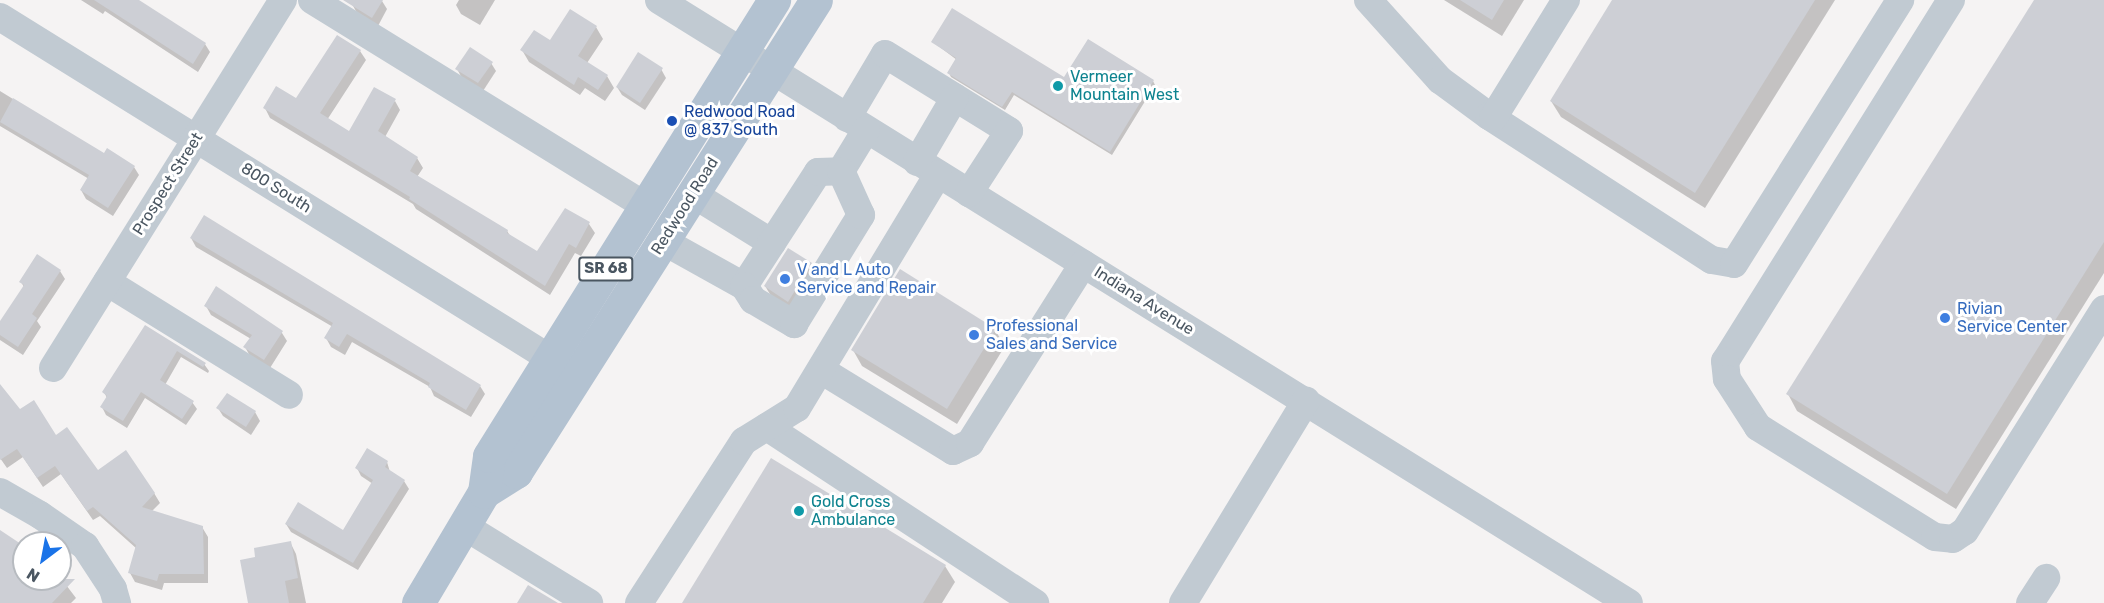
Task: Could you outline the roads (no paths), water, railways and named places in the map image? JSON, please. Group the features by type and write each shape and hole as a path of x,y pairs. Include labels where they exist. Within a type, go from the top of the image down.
{"main road":[{"name":"Redwood Road","path":"418,603 484,492 489,456 774,0"},
{"name":"Redwood Road","path":"484,492 516,472 816,0"}],"street":[{"name":"Prospect Street","path":"53,368 283,0"},
{"path":"312,0 645,206"},
{"name":"Indiana Avenue","path":"659,0 1306,401 1621,601"},
{"path":"1368,0 1440,80 1492,118 1712,260 1734,264 1900,0"},
{"path":"1492,118 1566,0"},
{"path":"1951,0 1725,361 1726,379 1758,427 1935,537 1953,539 1965,531 2104,309"},
{"name":"800 South","path":"0,17 551,359"},
{"path":"663,241 744,286 753,300 794,324 861,215 841,171 885,54 1009,131 969,194"},
{"path":"639,603 744,441 797,408 821,370 927,168 955,97"},
{"path":"744,286 818,172 841,171"},
{"path":"693,194 772,243"},
{"path":"821,370 953,451 970,443 1083,264"},
{"path":"107,282 289,395"},
{"path":"1183,603 1306,401"},
{"path":"767,427 1035,603"},
{"path":"0,492 40,515 85,546 113,589 117,603"},
{"path":"464,525 589,603"},
{"path":"2030,603 2046,578"}],"place":[{"name":"Vermeer Mountain West","path":"1058,86"},
{"name":"Redwood Road @ 837 South","path":"672,121"},
{"name":"V and L Auto Service and Repair","path":"785,279"},
{"name":"Rivian Service Center","path":"1945,318"},
{"name":"Professional Sales and Service","path":"974,335"},
{"name":"Gold Cross Ambulance","path":"799,511"}]}
